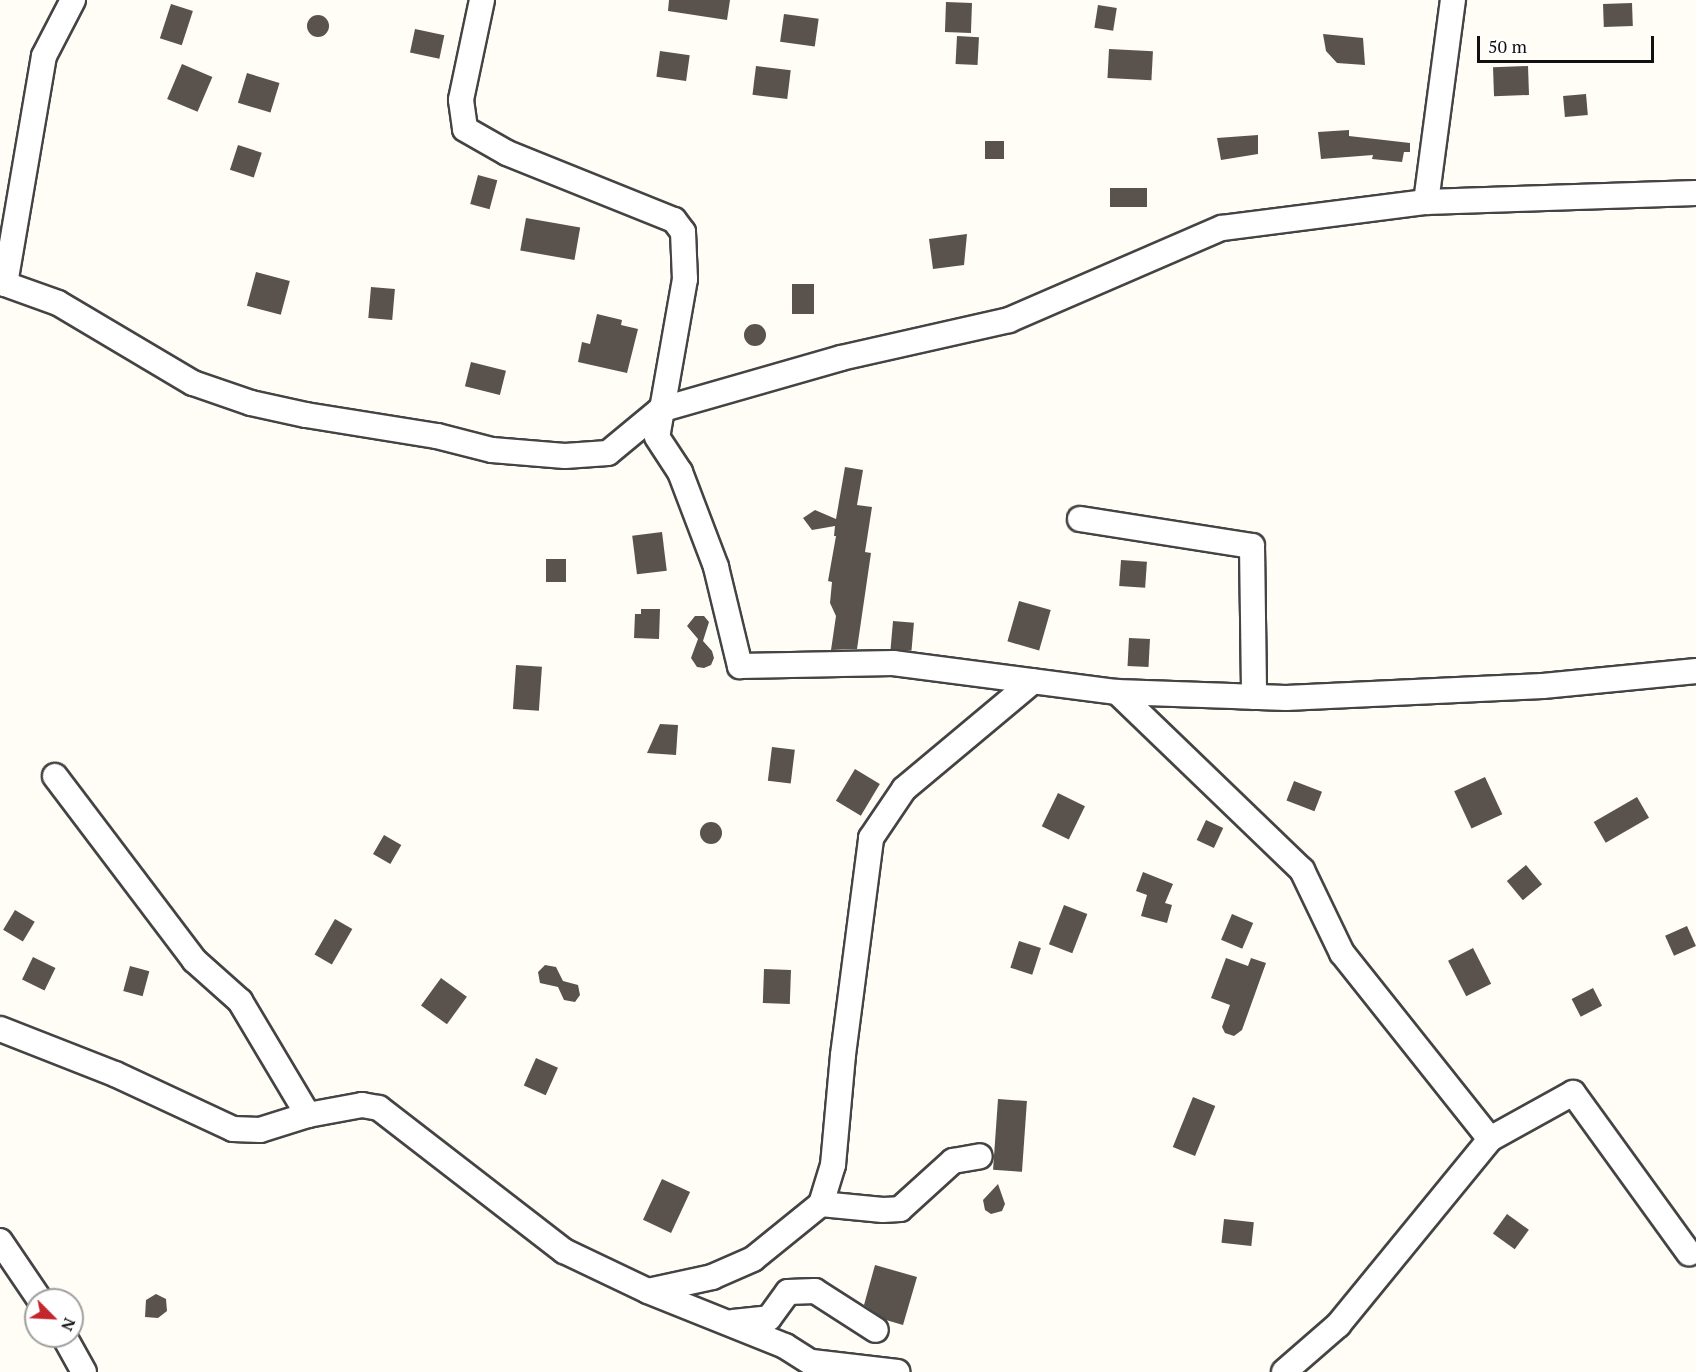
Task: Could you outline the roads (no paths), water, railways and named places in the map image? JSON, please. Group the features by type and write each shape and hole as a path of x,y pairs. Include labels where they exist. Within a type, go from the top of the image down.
{"street":[{"path":"73,0 44,56 2,283 58,303 193,383 251,403 306,415 437,436 492,450 565,456 608,453 660,410 841,358 1010,320 1222,228 1426,202 1696,193"},
{"path":"482,0 460,100 465,129 507,153 674,220 683,232 685,279 657,437 680,472 716,567 740,666 893,663 1117,692 1254,697 1543,686 1696,670"},
{"path":"1426,202 1453,0"},
{"path":"1080,519 1252,546 1254,697"},
{"path":"648,1291 712,1277 753,1259 821,1204 833,1165 843,1055 871,838 904,789 1033,681"},
{"path":"1117,692 1302,870 1342,953 1490,1139"},
{"path":"55,776 194,960 240,1001 308,1115"},
{"path":"0,1029 115,1074 233,1129 260,1130 308,1115 362,1105 379,1108 564,1251 648,1291 784,1346 819,1367 897,1372"},
{"path":"1284,1372 1338,1325 1490,1139 1573,1093 1689,1253"},
{"path":"821,1204 883,1210 900,1209 953,1161 980,1156"},
{"path":"0,1241 32,1288"},
{"path":"729,1323 769,1318 788,1292 815,1291 876,1330"},
{"path":"71,1348 84,1372"}]}
